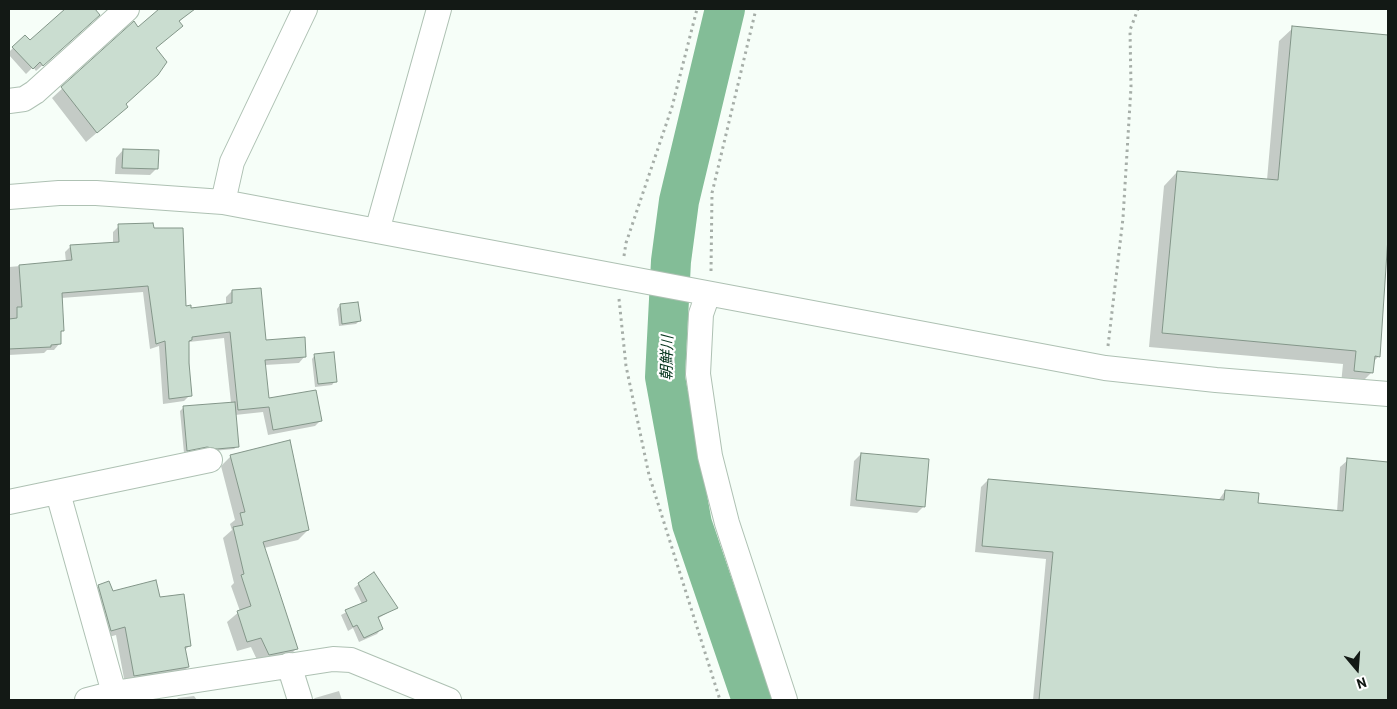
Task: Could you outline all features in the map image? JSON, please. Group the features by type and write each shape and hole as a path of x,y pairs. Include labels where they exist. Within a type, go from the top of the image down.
{"street":[{"path":"9,101 24,99 35,92 126,9"},
{"path":"223,202 232,162 305,9"},
{"path":"377,231 439,9"},
{"path":"9,197 96,192 223,202 1105,368 1216,380 1388,394"},
{"path":"699,292 701,314 698,374 710,456 727,523 785,700"},
{"path":"9,502 210,460"},
{"path":"58,492 114,693"},
{"path":"87,700 114,693 289,665 333,660 351,660 449,700"},
{"path":"289,665 300,700"}],"path":[{"path":"697,9 672,106 626,243 628,279 620,311 626,366 650,475 720,700"},
{"path":"699,292 711,274 712,193 756,9"},
{"path":"1105,368 1123,218 1131,87 1130,30 1138,9"}],"building":[{"path":"65,9 95,9 100,15 43,66 40,62 33,69 12,47 25,35 30,40"},
{"path":"159,9 195,9 179,21 183,26 156,48 167,62 158,75 126,104 128,107 97,133 61,87 134,21 138,27"},
{"path":"1292,26 1388,35 1388,237 1380,357 1375,356 1373,373 1354,371 1356,351 1162,333 1177,171 1278,180"},
{"path":"123,149 159,150 158,169 122,168"},
{"path":"153,223 154,228 183,228 186,306 191,305 191,308 232,303 232,290 261,288 266,340 305,337 306,357 265,360 269,398 316,390 322,421 273,430 269,407 238,410 230,332 192,337 192,340 189,341 189,363 192,396 169,399 165,341 156,344 148,286 62,293 64,331 61,331 61,344 51,345 51,347 9,349 9,319 17,318 17,307 22,307 19,265 72,260 70,245 119,242 118,224"},
{"path":"358,302 361,321 342,324 340,304"},
{"path":"334,352 337,382 318,384 314,354"},
{"path":"235,402 239,447 217,449 207,447 187,451 183,406"},
{"path":"290,440 309,530 263,542 298,649 269,655 261,638 247,642 237,611 251,606 241,575 244,574 233,527 243,525 240,513 245,512 230,455"},
{"path":"861,453 929,459 925,507 856,500"},
{"path":"1347,458 1388,462 1388,700 1039,700 1053,552 982,546 988,479 1224,500 1225,490 1259,493 1258,503 1343,511"},
{"path":"374,572 398,608 378,617 383,629 364,638 357,625 353,627 345,610 367,601 358,583"},
{"path":"156,580 160,597 184,594 191,646 185,647 189,667 134,676 125,627 111,631 98,585 109,581 113,591"}],"waterway":[{"name":"朝鮮川","path":"725,9 679,201 671,261 665,377 692,524 752,700"}]}
